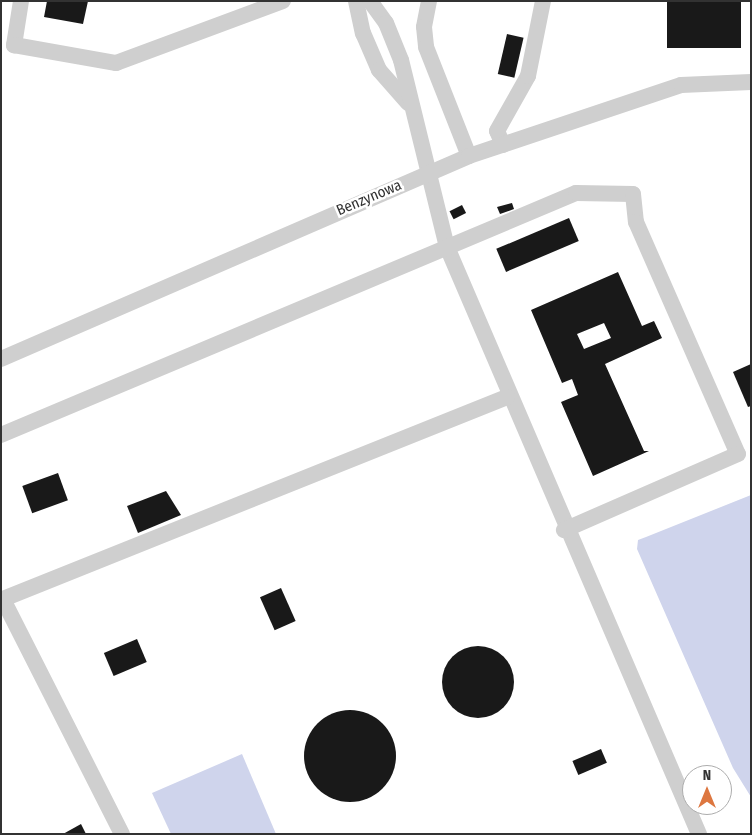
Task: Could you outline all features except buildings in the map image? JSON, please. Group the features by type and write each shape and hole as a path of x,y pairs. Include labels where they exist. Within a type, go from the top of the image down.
{"street":[{"path":"22,1 14,45 116,63 283,1"},
{"path":"356,1 363,33 379,70 408,103"},
{"path":"370,1 386,23 401,60 408,103 447,248 507,397 564,530 699,834"},
{"path":"429,1 424,27 426,47 469,156"},
{"path":"503,145 497,132 528,76 543,1"},
{"name":"Benzynowa","path":"1,360 469,156 681,86 751,82"},
{"path":"1,435 576,193 632,194 636,222 738,454 564,530"},
{"path":"122,834 2,596 507,397"}],"water":[{"path":"751,495 751,797 733,768 637,549 638,540"},
{"path":"242,754 276,834 171,834 152,793"}]}
